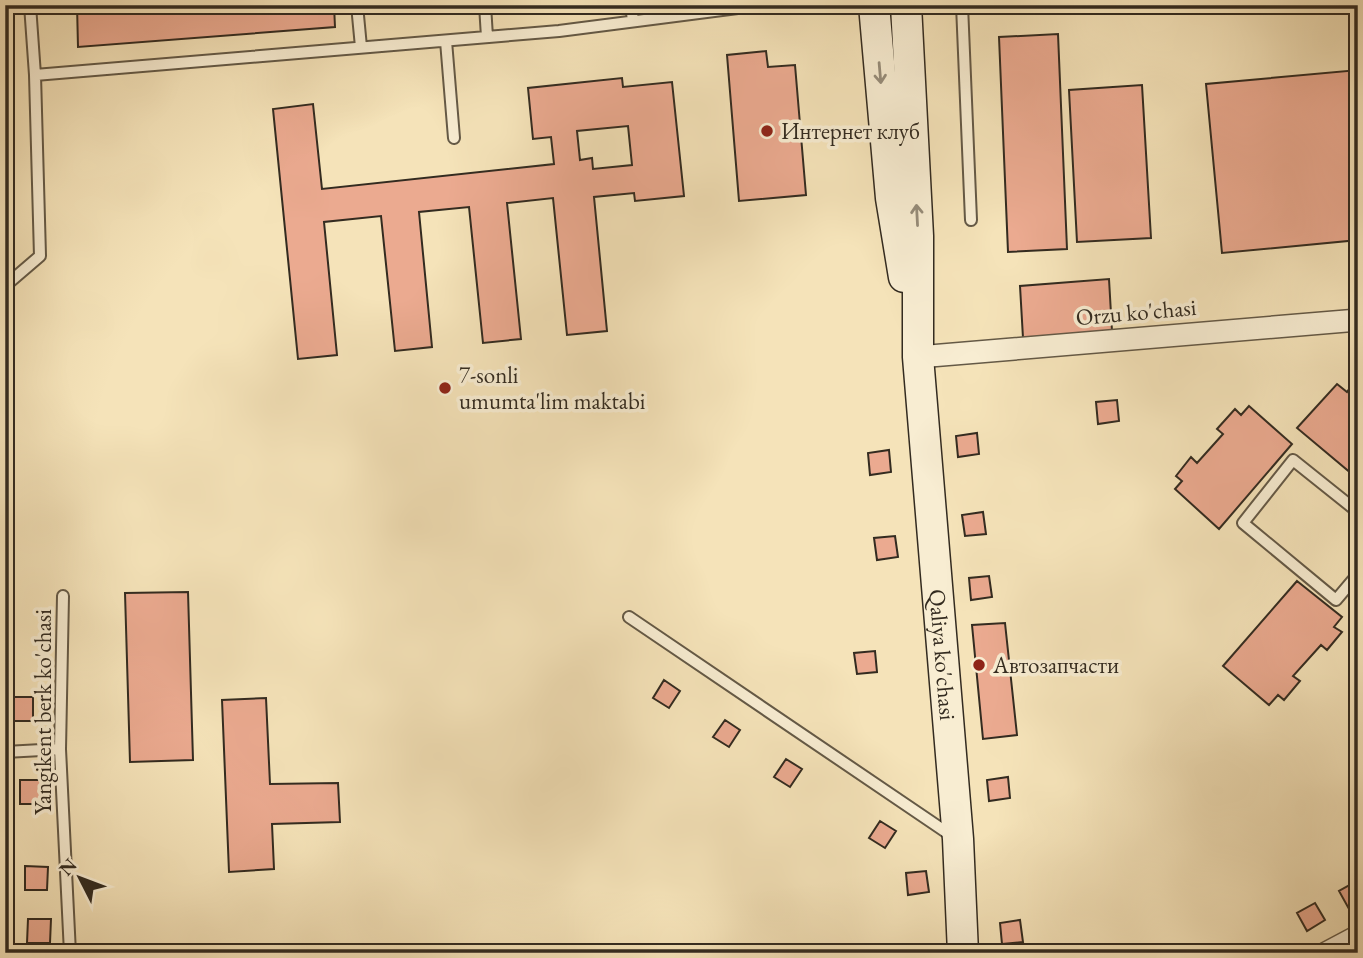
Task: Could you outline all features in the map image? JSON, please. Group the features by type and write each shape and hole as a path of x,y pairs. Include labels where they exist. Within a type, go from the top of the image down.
{"main road":[{"name":"Qaliya ko'chasi","path":"874,5 891,198 918,357"},
{"name":"Qaliya ko'chasi","path":"906,5 918,236 918,357 958,839 963,953"}],"street":[{"name":"Orzu ko'chasi","path":"918,357 1358,320"},
{"path":"1326,953 1358,936"}],"lane":[{"path":"5,286 40,256 35,75 30,5"},
{"path":"357,5 362,47"},
{"path":"485,5 487,37"},
{"path":"631,5 633,21"},
{"path":"35,75 558,31 761,5"},
{"path":"962,5 971,220"},
{"path":"446,41 454,138"},
{"path":"1358,512 1293,460 1243,523 1336,600 1358,574"},
{"name":"Yangikent berk ko'chasi","path":"63,596 60,749 70,953"},
{"path":"629,617 958,839"},
{"path":"5,752 60,749"}],"building":[{"path":"77,5 334,5 335,27 78,47"},
{"path":"418,5 470,5 470,8 418,14"},
{"path":"1058,34 1067,249 1008,252 999,37"},
{"name":"Интернет клуб","path":"766,51 768,67 795,65 806,195 739,201 727,55"},
{"path":"1358,70 1358,240 1222,253 1206,84"},
{"path":"622,78 623,87 672,82 684,196 635,201 634,193 594,197 607,331 567,335 553,198 507,203 521,339 483,343 469,207 419,212 432,347 395,351 381,216 324,222 337,355 298,359 273,109 313,104 322,189 554,164 551,137 533,139 528,88","holes":["628,126 632,165 593,169 592,158 580,160 577,131"]},
{"path":"1142,85 1151,238 1077,242 1069,90"},
{"path":"1109,279 1112,331 1023,338 1020,286"},
{"path":"1337,384 1347,392 1352,385 1358,390 1358,479 1297,428"},
{"path":"1117,400 1119,421 1098,424 1096,402"},
{"path":"1249,406 1292,444 1219,529 1175,489 1182,481 1176,476 1191,457 1197,463 1223,434 1217,429 1235,409 1241,415"},
{"path":"977,433 979,454 958,457 956,436"},
{"path":"889,450 891,472 870,475 868,453"},
{"path":"983,512 986,534 965,536 962,515"},
{"path":"895,536 898,557 877,560 874,538"},
{"path":"989,576 992,597 971,600 969,578"},
{"path":"1297,581 1342,617 1334,627 1342,632 1327,650 1321,645 1293,676 1300,681 1284,700 1278,695 1269,705 1223,666"},
{"path":"188,592 193,760 130,762 125,593"},
{"path":"1005,623 1017,735 983,739 972,625"},
{"path":"875,651 877,672 857,674 854,653"},
{"path":"664,680 680,691 669,708 653,698"},
{"path":"10,697 33,697 33,721 10,721"},
{"path":"266,698 270,784 338,783 340,822 272,824 274,869 229,872 222,700"},
{"path":"725,720 740,730 729,747 713,737"},
{"path":"786,759 802,769 790,787 774,777"},
{"path":"1008,777 1010,798 989,801 987,780"},
{"path":"20,780 43,780 42,804 20,804"},
{"path":"880,821 896,831 885,848 869,838"},
{"path":"25,866 48,867 47,890 25,890"},
{"path":"926,871 929,892 908,895 906,873"},
{"path":"1357,881 1358,904 1349,909 1339,891"},
{"path":"1315,903 1325,920 1307,931 1297,913"},
{"path":"28,919 51,919 50,943 27,943"},
{"path":"1020,920 1023,942 1002,944 1000,923"}],"place":[{"name":"Интернет клуб","path":"767,131"},
{"name":"7-sonli umumta'lim maktabi","path":"445,388"},
{"name":"Автозапчасти","path":"979,665"}]}
